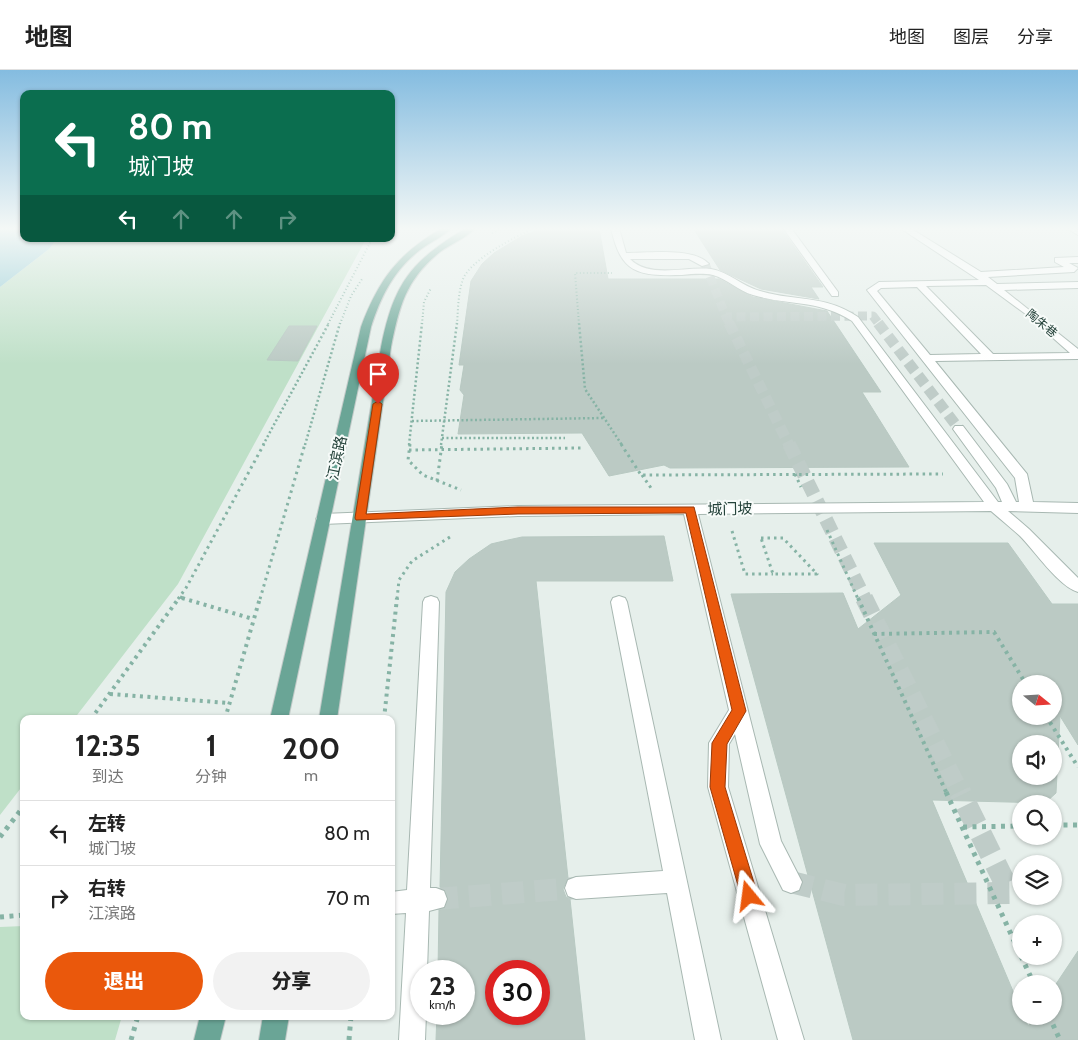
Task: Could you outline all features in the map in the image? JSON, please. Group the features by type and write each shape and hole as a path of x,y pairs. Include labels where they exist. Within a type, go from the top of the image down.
{"main road":[{"name":"江滨路","path":"280,715 366,327 374,301 391,273"},
{"name":"江滨路","path":"329,715 386,347 396,302 413,273"},
{"path":"207,1040 212,1020"},
{"path":"272,1040 275,1020"}],"street":[{"path":"715,273 726,277 743,288 762,295 812,300 842,309 855,319 994,506 1024,532 1078,586"},
{"path":"820,273 835,294"},
{"name":"陶朱巷","path":"976,273 1030,313 1078,355"},
{"path":"979,275 1006,273"},
{"path":"919,284 990,357"},
{"path":"1027,506 1022,477 872,290 880,285 919,284 1078,285"},
{"path":"926,358 1078,355"},
{"path":"959,428 1002,487 1012,506"},
{"name":"城门坡","path":"323,519 518,511 994,506 1078,508"},
{"path":"690,509 771,844 791,882"},
{"path":"412,1040 427,900 431,602"},
{"path":"619,602 708,1040"},
{"path":"739,711 719,743 718,787 791,1040"},
{"path":"576,888 675,881"},
{"path":"395,903 427,900"}],"path":[{"path":"94,715 180,597 306,366 354,273"},
{"path":"437,481 462,280 467,273"},
{"path":"608,273 575,274 585,389 654,494"},
{"path":"226,715 341,320 351,296 364,276"},
{"path":"434,283 424,302 408,460 422,475 462,490"},
{"path":"412,421 604,418"},
{"path":"442,438 565,438"},
{"path":"409,450 582,448"},
{"path":"641,474 948,474 943,466"},
{"path":"795,474 804,493"},
{"path":"825,525 1012,936"},
{"path":"731,526 745,574 773,574 817,574 783,538 761,538 773,574"},
{"path":"384,715 399,580"},
{"path":"180,597 253,619"},
{"path":"874,634 994,632 1020,675"},
{"path":"110,694 229,704"},
{"path":"1052,725 1078,767"},
{"path":"0,836 20,811"},
{"path":"1062,825 1078,825"},
{"path":"963,827 1012,826"},
{"path":"0,917 20,916"},
{"path":"131,1040 137,1020"},
{"path":"349,1040 351,1020"},
{"path":"1053,1025 1060,1040"}],"green space":[{"path":"18,273 347,273 178,584 77,715 20,715 20,789 0,815 0,287"},
{"path":"20,926 20,1020 121,1020 115,1040 0,1040 0,927"}],"water":[{"path":"0,273 18,273 0,287"}],"building":[{"path":"476,273 607,273 608,279 719,279 753,297 827,311 881,392 862,392 909,467 670,468 664,465 609,476 582,433 458,434 464,395 460,390 464,365 459,365 471,281"},
{"path":"727,273 813,273 823,287 811,287 819,299 761,289"},
{"path":"289,326 317,326 298,361 267,360"},
{"path":"664,536 673,581 536,581 568,878 563,889 566,897 570,899 585,1040 436,1040 437,1025 475,1025 475,960 438,960 439,910 446,908 449,900 446,890 440,887 446,592 455,572 469,559 491,544 522,537"},
{"path":"874,543 1008,543 1052,604 1078,604 1078,745 1062,719 1062,675 1012,675 1012,725 1060,725 1059,735 1012,735 1012,785 1056,785 1056,793 1054,795 1012,795 1012,802 932,800 1012,989 1012,1025 1062,1025 1062,975 1078,951 1078,1040 853,1040 731,594 843,593 858,629 901,595"}],"tunnel":[{"path":"709,273 726,317"},
{"path":"726,317 873,316 879,324"},
{"path":"726,317 730,324"},
{"path":"729,323 789,445"},
{"path":"878,323 959,429"},
{"path":"789,444 865,599"},
{"path":"864,598 961,794"},
{"path":"791,882 844,895 1010,893 960,792"},
{"path":"436,899 576,888"}],"route":[{"path":"378,404 360,518 518,511 690,509 739,711 719,743 718,787 749,896"}]}
